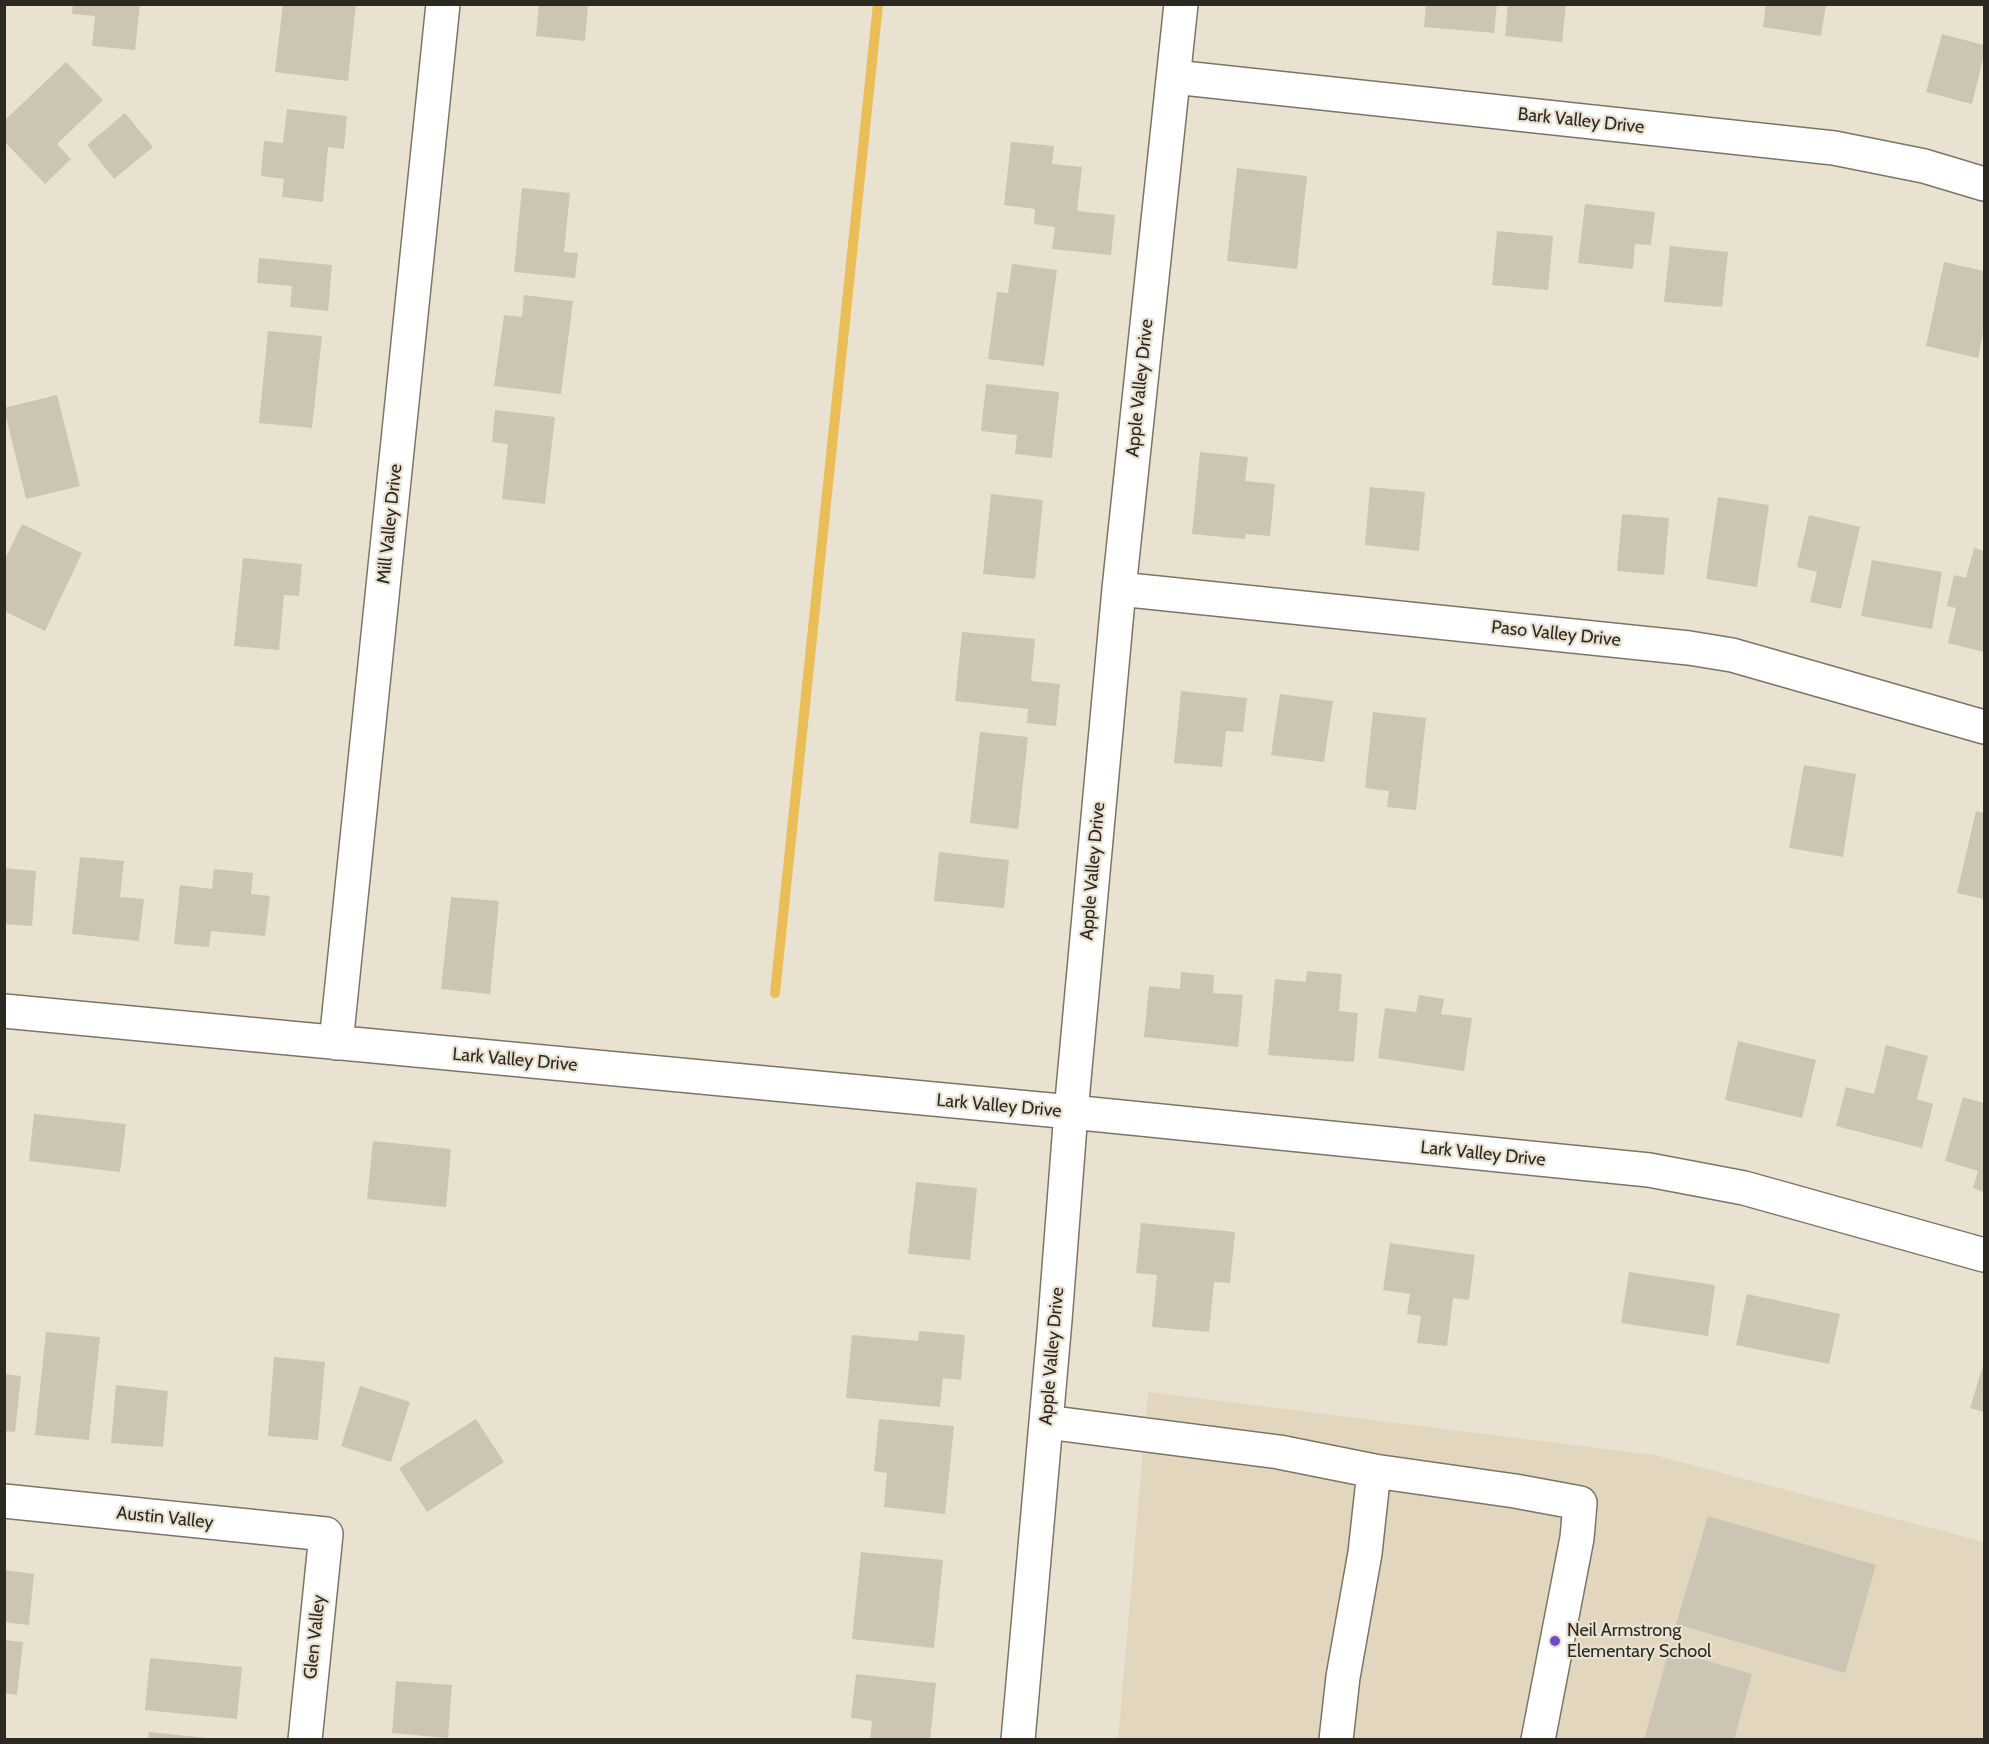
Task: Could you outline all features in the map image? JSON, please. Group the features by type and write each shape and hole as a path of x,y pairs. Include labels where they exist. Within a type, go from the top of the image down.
{"street":[{"name":"Mill Valley Drive","path":"336,1043 443,4"},
{"name":"Apple Valley Drive","path":"1018,1740 1071,1112 1119,589 1181,4"},
{"name":"Bark Valley Drive","path":"1174,77 1834,148 1924,166 1984,184"},
{"name":"Paso Valley Drive","path":"1119,589 1689,648 1732,656 1984,727"},
{"name":"Lark Valley Drive","path":"4,1011 1071,1112 1649,1170 1744,1188 1984,1255"},
{"path":"1046,1422 1279,1452 1374,1471 1580,1503 1577,1538 1538,1740"},
{"path":"1336,1740 1343,1677 1365,1553 1374,1471"},
{"name":"Austin Valley","path":"4,1501 326,1534"},
{"name":"Glen Valley","path":"305,1740 326,1534"}],"shaded area":[{"name":"Neil Armstrong Elementary School","path":"1148,1392 1654,1455 1984,1542 1984,1739 1118,1740"}],"building":[{"path":"73,4 140,4 135,50 92,46 95,16 72,14"},
{"path":"283,4 356,4 348,81 275,72"},
{"path":"539,4 588,4 585,41 536,36"},
{"path":"1426,4 1497,4 1494,33 1424,27"},
{"path":"1508,4 1566,4 1562,42 1505,36"},
{"path":"1766,4 1826,4 1821,36 1763,27"},
{"path":"1942,34 1984,45 1984,55 1972,104 1926,92"},
{"path":"66,62 103,100 57,144 71,159 45,184 4,141 4,121"},
{"path":"287,109 347,116 344,149 328,147 323,202 282,197 284,179 261,176 264,141 283,143"},
{"path":"125,113 153,147 114,179 87,145"},
{"path":"1011,142 1054,146 1052,164 1082,167 1077,211 1115,215 1111,255 1052,249 1055,227 1034,224 1035,209 1004,205"},
{"path":"1237,168 1307,176 1297,269 1227,261"},
{"path":"522,188 570,193 564,252 578,253 575,278 514,272"},
{"path":"1585,204 1655,212 1651,245 1635,244 1633,269 1578,263"},
{"path":"1497,231 1553,236 1548,290 1492,285"},
{"path":"1670,246 1728,252 1722,307 1664,302"},
{"path":"259,258 332,265 328,311 290,307 292,286 257,283"},
{"path":"1944,262 1984,271 1984,327 1978,358 1926,346"},
{"path":"1012,264 1057,270 1044,366 988,359 997,292 1008,293"},
{"path":"524,295 573,301 561,394 494,386 504,315 522,317"},
{"path":"268,331 322,336 312,428 259,423"},
{"path":"986,384 1059,392 1052,458 1015,454 1017,435 981,431"},
{"path":"57,395 80,486 26,499 4,408"},
{"path":"495,410 555,417 545,504 502,499 508,444 492,442"},
{"path":"1200,452 1248,457 1245,481 1275,484 1270,536 1246,534 1245,539 1192,534"},
{"path":"1370,487 1425,492 1419,551 1365,545"},
{"path":"991,494 1043,500 1035,579 983,574"},
{"path":"1718,497 1769,505 1757,587 1706,579"},
{"path":"1622,514 1669,518 1664,575 1617,571"},
{"path":"1809,515 1860,527 1841,609 1810,602 1817,572 1797,567"},
{"path":"22,524 82,553 45,631 4,611 4,561"},
{"path":"1974,548 1984,551 1984,652 1948,643 1956,608 1947,606 1954,575 1966,578"},
{"path":"243,558 302,564 299,596 284,595 279,650 234,646"},
{"path":"1872,560 1942,572 1932,629 1861,616"},
{"path":"962,632 1035,639 1031,681 1060,684 1056,726 1027,723 1028,709 955,701"},
{"path":"1181,691 1247,698 1243,732 1226,731 1222,767 1174,763"},
{"path":"1280,694 1333,701 1324,762 1271,755"},
{"path":"1373,712 1426,718 1416,810 1387,807 1389,791 1365,788"},
{"path":"980,732 1028,737 1018,829 970,823"},
{"path":"1804,765 1856,774 1843,857 1789,848"},
{"path":"1976,811 1984,813 1984,899 1957,893"},
{"path":"939,852 1009,860 1004,908 934,901"},
{"path":"80,857 124,861 120,897 144,899 139,941 72,934"},
{"path":"4,868 36,871 32,926 4,924"},
{"path":"214,869 253,873 251,894 270,896 265,936 211,931 209,947 174,944 180,885 212,889"},
{"path":"451,897 499,901 490,994 441,989"},
{"path":"1307,971 1342,974 1339,1011 1358,1013 1354,1062 1268,1055 1275,979 1306,982"},
{"path":"1181,972 1214,975 1213,993 1243,995 1238,1047 1144,1037 1149,986 1180,989"},
{"path":"1419,995 1444,999 1441,1014 1472,1018 1464,1071 1378,1058 1385,1008 1416,1012"},
{"path":"1738,1041 1816,1060 1802,1118 1725,1100"},
{"path":"1886,1045 1928,1056 1917,1099 1933,1104 1922,1148 1836,1126 1846,1087 1874,1094"},
{"path":"1963,1097 1984,1103 1984,1192 1973,1188 1978,1171 1945,1161"},
{"path":"34,1114 126,1124 120,1172 29,1161"},
{"path":"373,1141 451,1149 446,1207 367,1199"},
{"path":"916,1182 977,1188 970,1260 908,1254"},
{"path":"1141,1223 1235,1232 1230,1283 1214,1282 1209,1332 1152,1327 1157,1275 1136,1273"},
{"path":"1390,1243 1475,1255 1469,1300 1453,1298 1447,1346 1417,1343 1421,1316 1407,1314 1410,1294 1383,1290"},
{"path":"1629,1272 1715,1285 1708,1336 1621,1323"},
{"path":"1747,1294 1840,1314 1829,1364 1736,1345"},
{"path":"919,1331 965,1335 961,1380 943,1378 940,1407 846,1398 852,1335 918,1341"},
{"path":"46,1332 100,1337 89,1440 35,1435"},
{"path":"274,1357 325,1362 318,1440 268,1436"},
{"path":"1984,1362 1984,1412 1970,1408"},
{"path":"4,1374 21,1376 15,1432 4,1431"},
{"path":"116,1385 168,1391 163,1447 111,1443"},
{"path":"360,1386 410,1402 391,1462 341,1446"},
{"path":"476,1419 504,1462 427,1512 399,1468"},
{"path":"879,1419 954,1426 945,1514 884,1507 887,1473 874,1471"},
{"path":"1708,1516 1876,1565 1845,1673 1676,1624"},
{"path":"861,1552 943,1560 934,1648 852,1639"},
{"path":"4,1570 34,1574 29,1625 4,1622"},
{"path":"4,1640 23,1642 17,1695 4,1693"},
{"path":"1669,1650 1752,1674 1734,1740 1644,1740"},
{"path":"150,1658 242,1667 237,1719 145,1710"},
{"path":"856,1674 936,1683 930,1740 870,1740 872,1721 851,1718"},
{"path":"396,1681 452,1685 448,1738 392,1733"},
{"path":"149,1732 207,1738 207,1740 148,1740"}],"waterway":[{"path":"775,993 878,4"}],"place":[{"name":"Neil Armstrong Elementary School","path":"1555,1641"}]}
